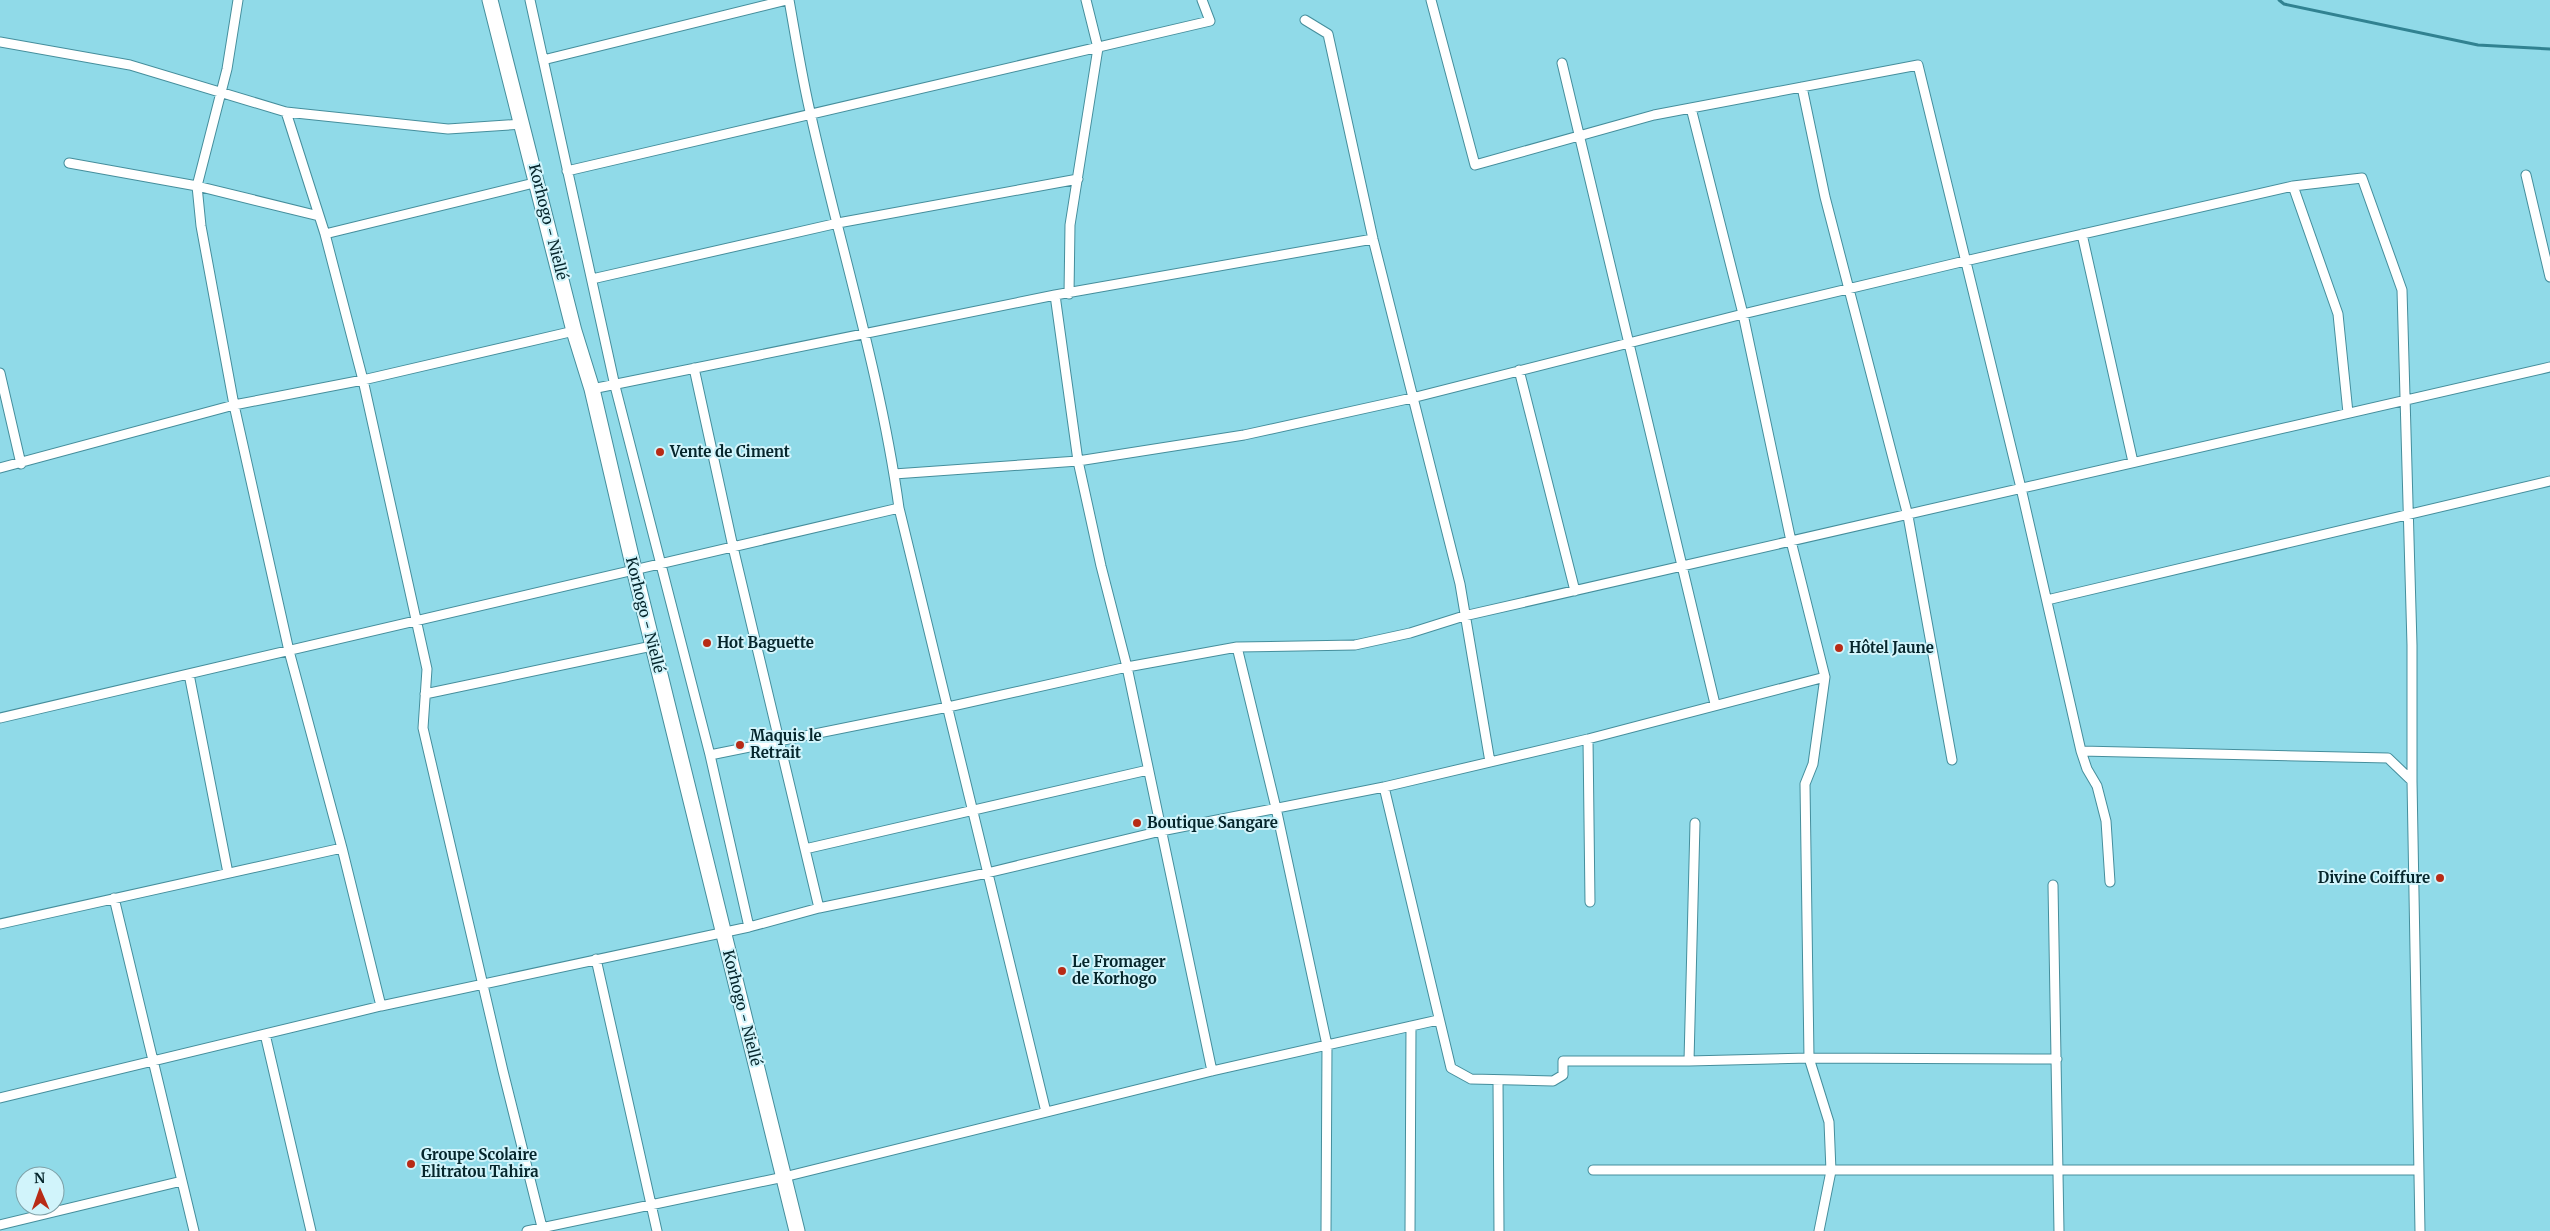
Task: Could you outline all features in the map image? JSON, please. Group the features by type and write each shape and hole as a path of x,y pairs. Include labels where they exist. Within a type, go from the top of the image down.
{"main road":[{"name":"Korhogo - Niellé","path":"490,0 538,182 574,331 592,389 652,646 797,1231"}],"street":[{"path":"238,0 227,69 198,186 201,226 234,405 289,651 342,848 381,1006"},
{"path":"530,0 615,386 710,755 749,927"},
{"path":"543,60 788,0 811,115 863,332 894,474 899,508 1046,1112"},
{"path":"1069,294 1070,225 1098,48 1086,0"},
{"path":"567,171 1210,21 1202,0"},
{"path":"1431,0 1475,165 1654,115 1918,65 2021,488 2081,751 2086,769 2097,786 2106,820 2110,882"},
{"path":"1304,20 1328,34 1373,239 1460,584 1490,762"},
{"path":"0,42 130,65 220,94 286,112 448,128 523,124"},
{"path":"1562,63 1684,566 1715,704"},
{"path":"1802,87 1825,197 1908,516 1952,760"},
{"path":"1691,108 1743,314 1791,541 1825,677 1814,764 1805,784 1809,1058 1829,1122 1831,1171 1819,1231"},
{"path":"286,112 320,216 363,380 427,668 423,728 543,1229"},
{"path":"69,163 198,186 320,216"},
{"path":"2526,175 2550,277"},
{"path":"894,474 1078,461 1244,435 1412,398 1848,288 2082,234 2293,186 2362,178 2402,290 2412,645 2417,1170 2420,1231"},
{"path":"592,279 838,223 1078,179"},
{"path":"325,234 538,182"},
{"path":"2293,186 2338,314 2348,413"},
{"path":"2082,234 2133,462"},
{"path":"592,389 615,386 863,332 1055,295 1373,239"},
{"path":"1055,295 1078,461 1101,566 1128,667 1212,1071"},
{"path":"0,468 234,405 363,380 574,331"},
{"path":"710,755 948,707 1128,667 1237,648 1355,644 1410,632 1464,616 1908,516 2133,462 2550,367"},
{"path":"694,368 778,740 819,908"},
{"path":"1519,370 1574,591"},
{"path":"0,373 20,464"},
{"path":"2047,600 2550,481"},
{"path":"0,718 899,508"},
{"path":"425,694 652,646"},
{"path":"1237,648 1276,808 1327,1045 1326,1231"},
{"path":"189,674 228,873"},
{"path":"0,1098 381,1006 484,985 722,931 749,927 819,908 987,873 1162,831 1384,787 1588,739 1715,704 1825,677"},
{"path":"1588,739 1590,902"},
{"path":"2081,751 2388,758 2412,781"},
{"path":"805,849 1148,770"},
{"path":"1384,787 1438,1020 1451,1068 1472,1079 1553,1081 1563,1075 1564,1061 1689,1061 1809,1058 2057,1059"},
{"path":"1689,1061 1695,823"},
{"path":"0,924 342,848"},
{"path":"2053,885 2060,1231"},
{"path":"114,898 194,1231"},
{"path":"596,960 657,1231"},
{"path":"527,1231 784,1177 1212,1071 1438,1020"},
{"path":"1410,1231 1411,1026"},
{"path":"265,1034 311,1231"},
{"path":"1498,1081 1498,1231"},
{"path":"1593,1170 2417,1170"},
{"path":"0,1224 182,1181"}],"waterway":[{"path":"2279,0 2284,4 2478,45 2550,49"}],"place":[{"name":"Vente de Ciment","path":"660,452"},
{"name":"Hot Baguette","path":"707,643"},
{"name":"Hôtel Jaune","path":"1839,648"},
{"name":"Maquis le Retrait","path":"740,745"},
{"name":"Boutique Sangare","path":"1137,823"},
{"name":"Divine Coiffure","path":"2440,878"},
{"name":"Le Fromager de Korhogo","path":"1062,971"},
{"name":"Groupe Scolaire Elitratou Tahira","path":"411,1164"}]}
